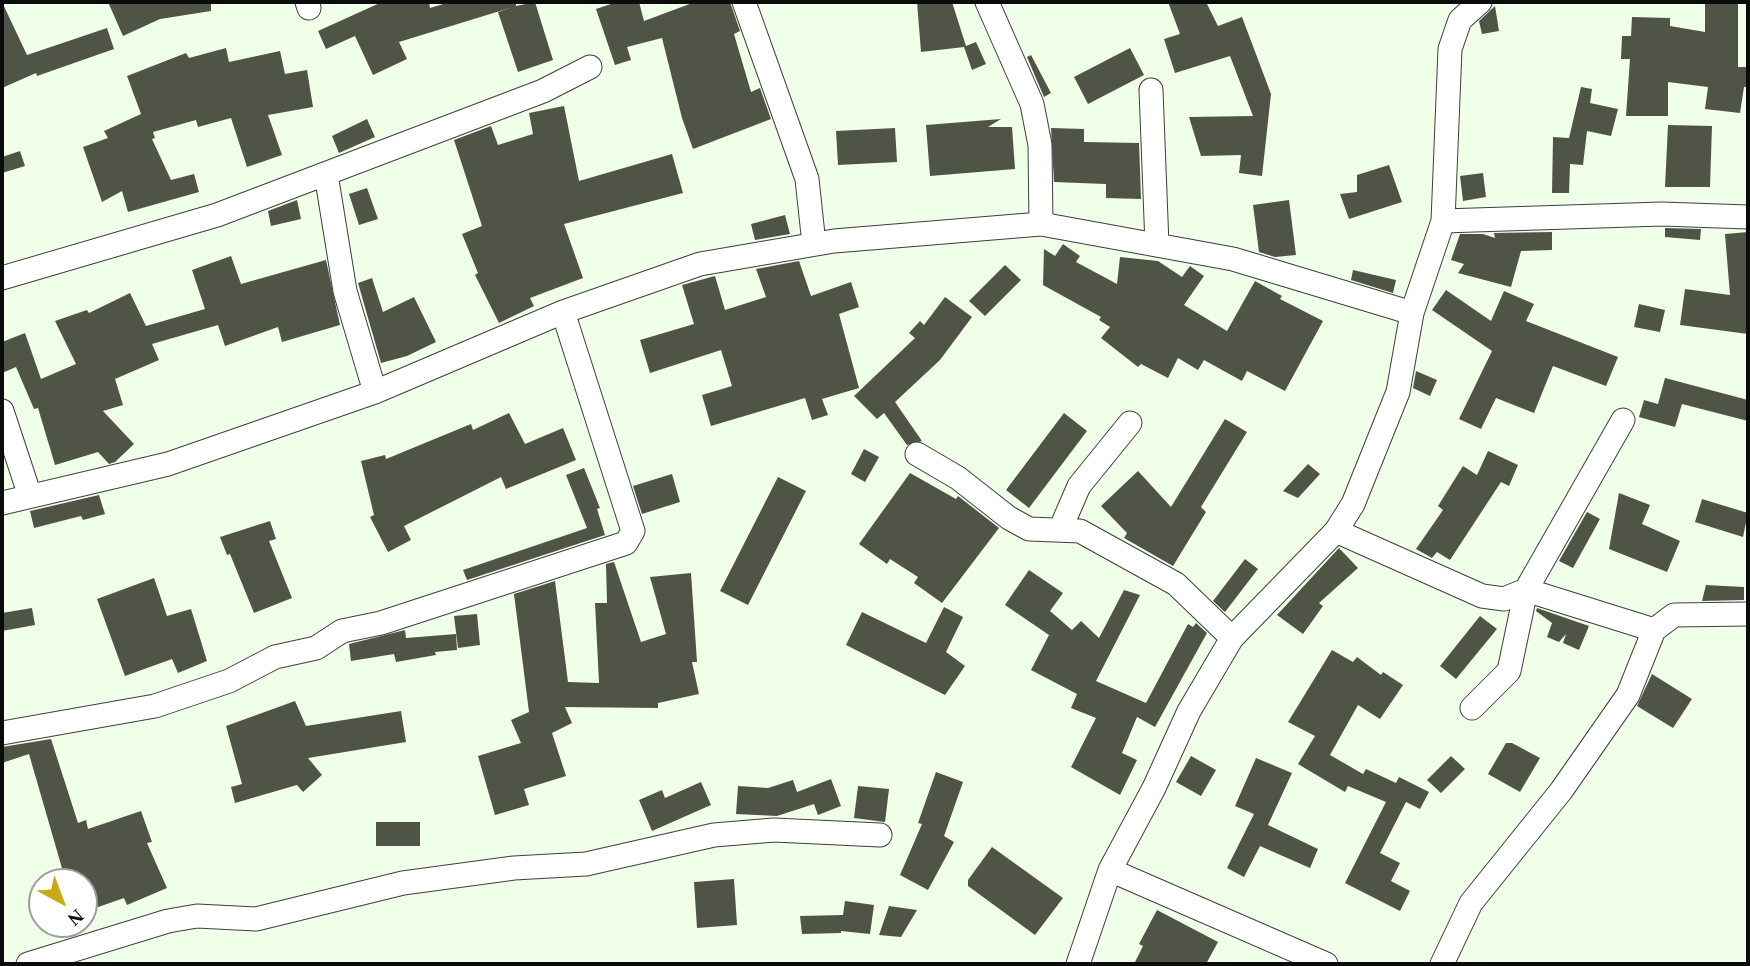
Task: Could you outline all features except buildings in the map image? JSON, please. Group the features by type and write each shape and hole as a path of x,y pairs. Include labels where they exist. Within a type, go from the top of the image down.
{"street":[{"path":"744,2 807,179 814,244"},
{"path":"987,2 1032,104 1040,145 1041,224"},
{"path":"1077,964 1110,870 1154,788 1189,711 1232,638 1336,531 1353,503 1398,392 1412,313 1443,221 1450,49 1456,11 1480,2"},
{"path":"2,278 217,215 544,91 590,67"},
{"path":"1151,90 1157,245"},
{"path":"326,174 345,291 375,392"},
{"path":"1443,221 1662,214 1748,217"},
{"path":"2,503 168,464 375,392 563,312 699,264 814,244 1041,224 1233,259 1412,313"},
{"path":"2,733 155,706 229,681 275,657 316,648 342,631 381,623 626,543 633,531 563,312"},
{"path":"2,411 30,496"},
{"path":"1472,708 1509,671 1526,590 1623,420"},
{"path":"1060,530 1079,486 1130,423"},
{"path":"918,454 958,478 1009,518 1029,529 1080,531 1175,584 1232,638"},
{"path":"1336,531 1482,596 1504,599 1526,590 1654,630"},
{"path":"1442,964 1471,902 1561,791 1628,695 1654,630 1674,615 1748,614"},
{"path":"28,964 168,921 197,916 256,919 403,883 514,868 586,864 714,835 774,830 880,835"},
{"path":"1110,870 1326,964"}]}
